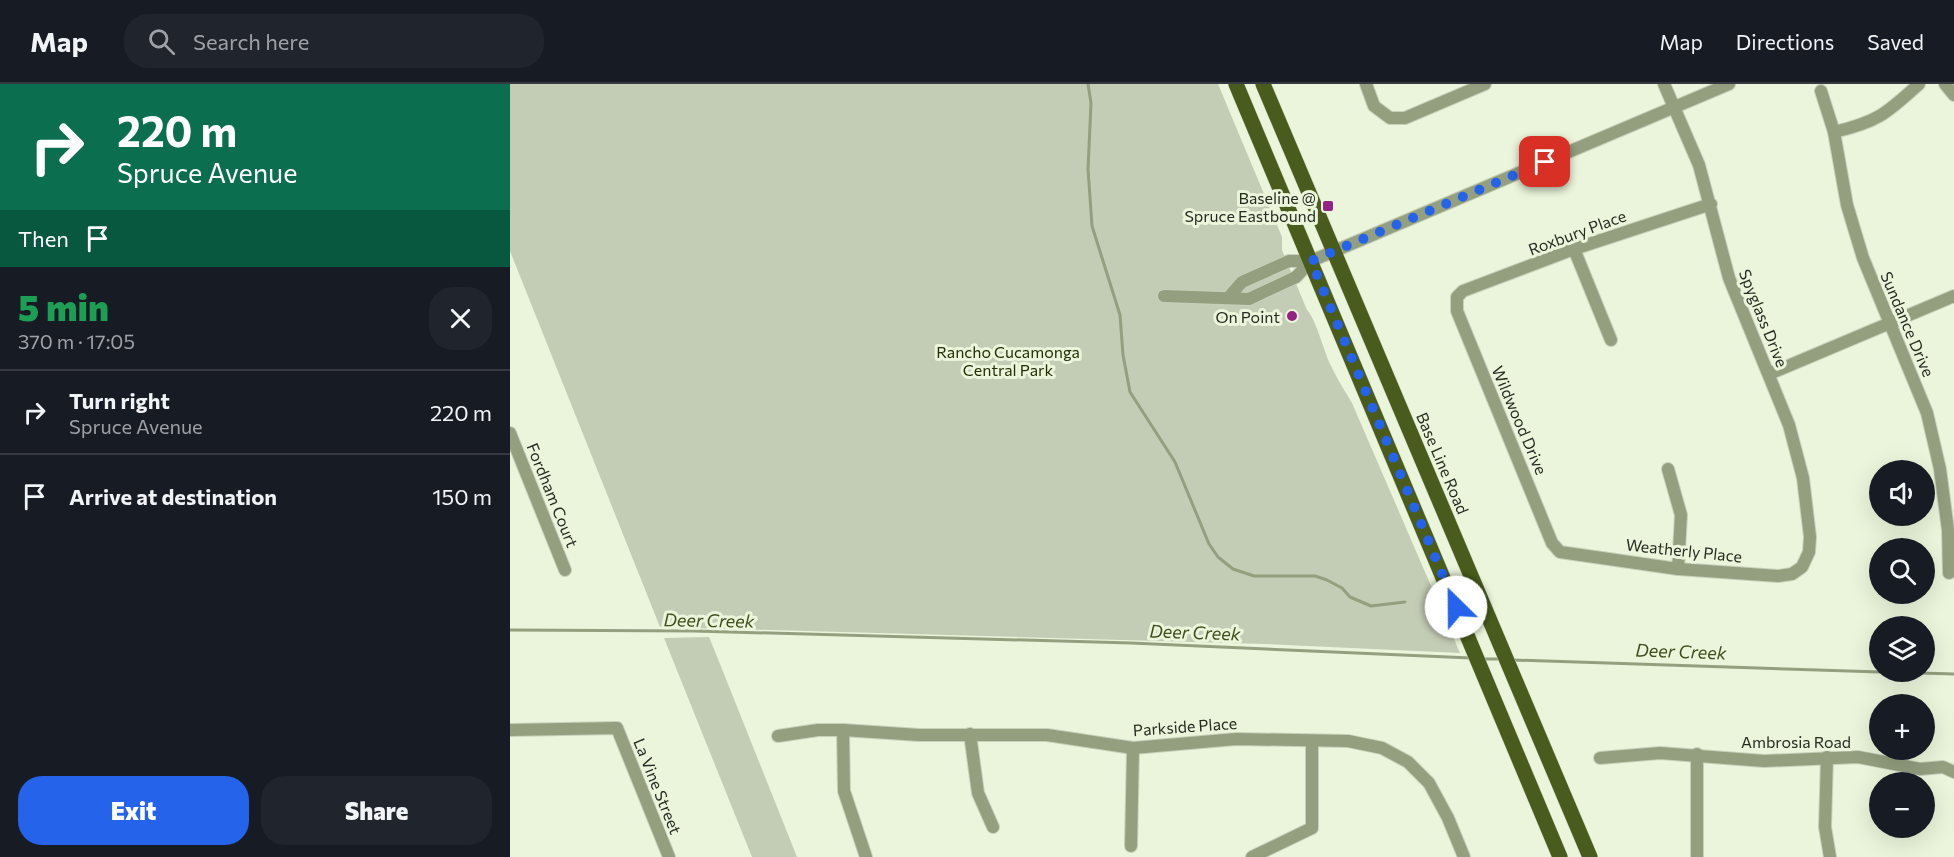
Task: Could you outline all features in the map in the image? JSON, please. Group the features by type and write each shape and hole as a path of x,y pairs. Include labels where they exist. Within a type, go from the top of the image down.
{"main road":[{"path":"1236,84 1560,857"},
{"name":"Base Line Road","path":"1263,84 1590,857"}],"street":[{"path":"1366,84 1374,106 1390,118 1406,118 1485,84"},
{"name":"Spyglass Drive","path":"1664,84 1699,165 1732,288 1789,425 1803,478 1810,537 1809,552 1802,567"},
{"path":"1164,296 1249,299 1296,277 1311,261 1333,251 1729,84"},
{"path":"1834,132 1876,120 1919,84"},
{"path":"1945,84 1954,95"},
{"name":"Sundance Drive","path":"1821,91 1834,132 1853,228 1863,258 1927,412 1940,469 1948,530 1949,573"},
{"name":"Roxbury Place","path":"1457,297 1463,291 1574,249 1711,204"},
{"path":"1574,249 1611,340"},
{"path":"1228,298 1242,282 1270,269 1289,261 1311,261"},
{"path":"1769,374 1954,296"},
{"name":"Wildwood Drive","path":"1457,297 1457,311 1552,543 1560,552"},
{"name":"Fordham Court","path":"510,433 564,570"},
{"path":"1668,469 1681,515 1678,569"},
{"name":"Weatherly Place","path":"1560,552 1678,569 1778,576 1792,574 1802,567"},
{"name":"La Vine Street","path":"510,730 617,728 669,857"},
{"name":"Parkside Place","path":"778,736 818,730 919,735 1047,735 1133,748 1236,739 1348,741 1382,748 1408,762 1430,783 1464,857"},
{"path":"843,730 844,791 866,857"},
{"path":"970,734 978,793 993,827"},
{"path":"1252,857 1312,828 1312,741"},
{"path":"1131,846 1133,748"},
{"name":"Ambrosia Road","path":"1600,758 1660,753 1764,760 1858,757 1920,769 1942,767 1954,772"},
{"path":"1696,754 1697,857"},
{"path":"1827,757 1826,827 1830,857"}],"green space":[{"name":"Rancho Cucamonga Central Park","path":"510,84 1218,84 1282,237 1282,250 1307,310 1314,321 1331,366 1352,403 1460,653 1265,644 660,627 510,251"},
{"path":"709,637 797,857 752,857 664,638"}],"waterway":[{"path":"1088,84 1091,103 1088,169 1092,226 1120,315 1123,355 1130,392 1175,462 1209,544 1218,557 1233,569 1254,576 1315,576 1342,588 1350,597 1371,606 1405,602"},
{"name":"Deer Creek","path":"510,630 694,631 1131,643 1471,658"},
{"name":"Deer Creek","path":"1483,659 1501,659"},
{"name":"Deer Creek","path":"1513,660 1869,672"},
{"name":"Deer Creek","path":"1935,673 1954,674"}],"place":[{"name":"Baseline @ Spruce Eastbound","path":"1328,206"},
{"name":"On Point","path":"1292,316"}],"route":[{"path":"1456,607 1311,261 1545,162"}]}
